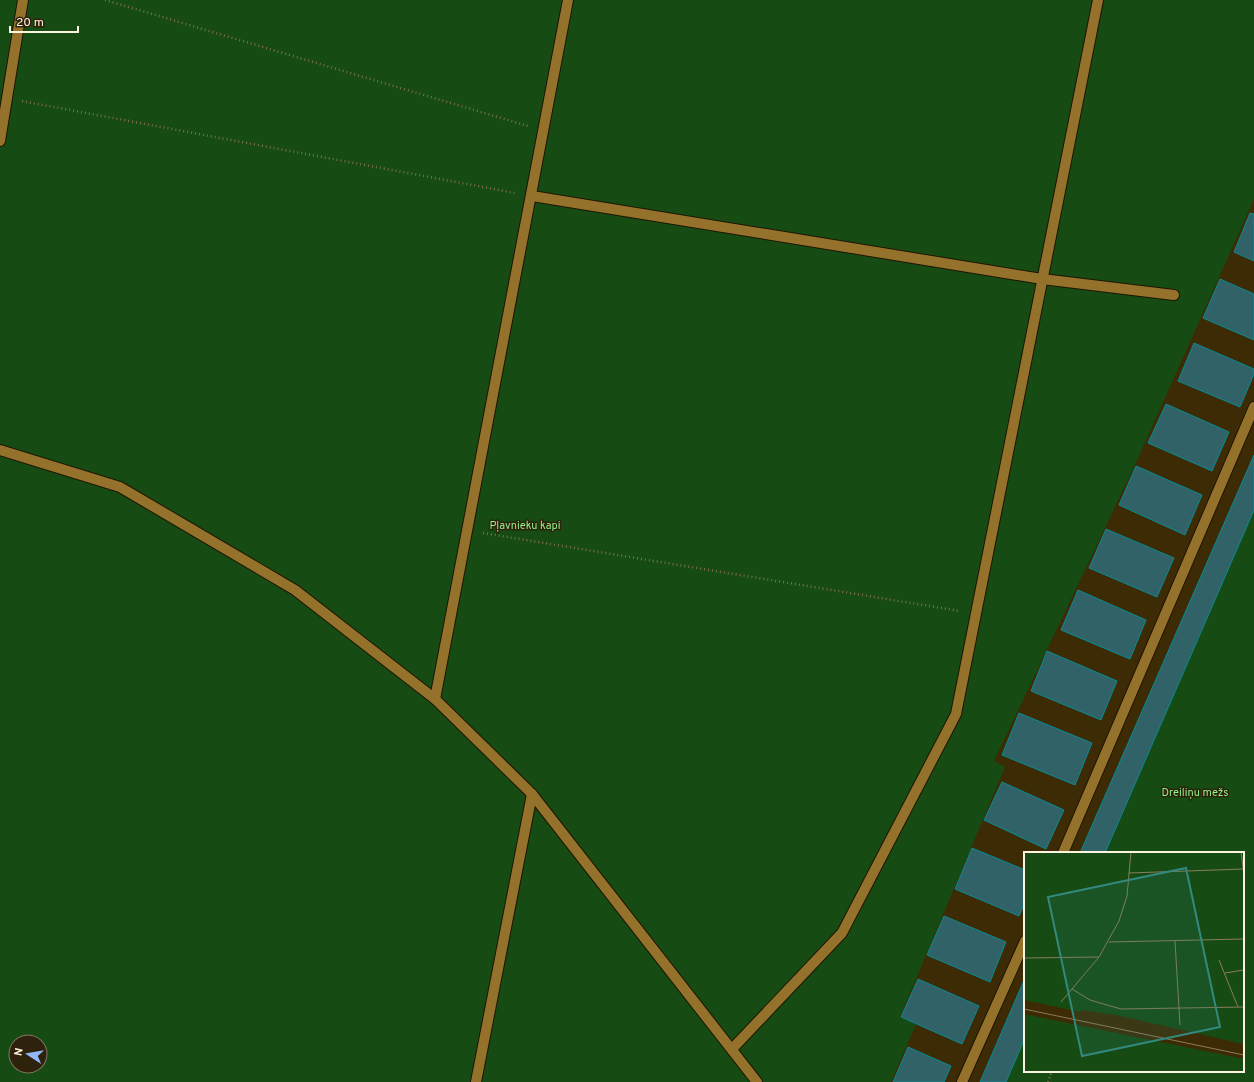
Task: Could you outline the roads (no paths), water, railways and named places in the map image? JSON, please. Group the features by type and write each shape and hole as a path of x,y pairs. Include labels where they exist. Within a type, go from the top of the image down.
{"lane":[{"path":"0,141 23,0"},
{"path":"436,699 532,196 542,130 568,0"},
{"path":"732,1049 842,933 956,714 1098,0"},
{"path":"532,196 1042,279 1174,295"},
{"path":"1063,852 1254,407"},
{"path":"0,450 120,487 295,590 436,699 532,794 757,1082"},
{"path":"476,1082 532,794"},
{"path":"962,1082 1024,943"}],"park label":[{"name":"Pļavnieku kapi","path":"525,526"},
{"name":"Dreiliņu mežs","path":"1195,793"}]}
